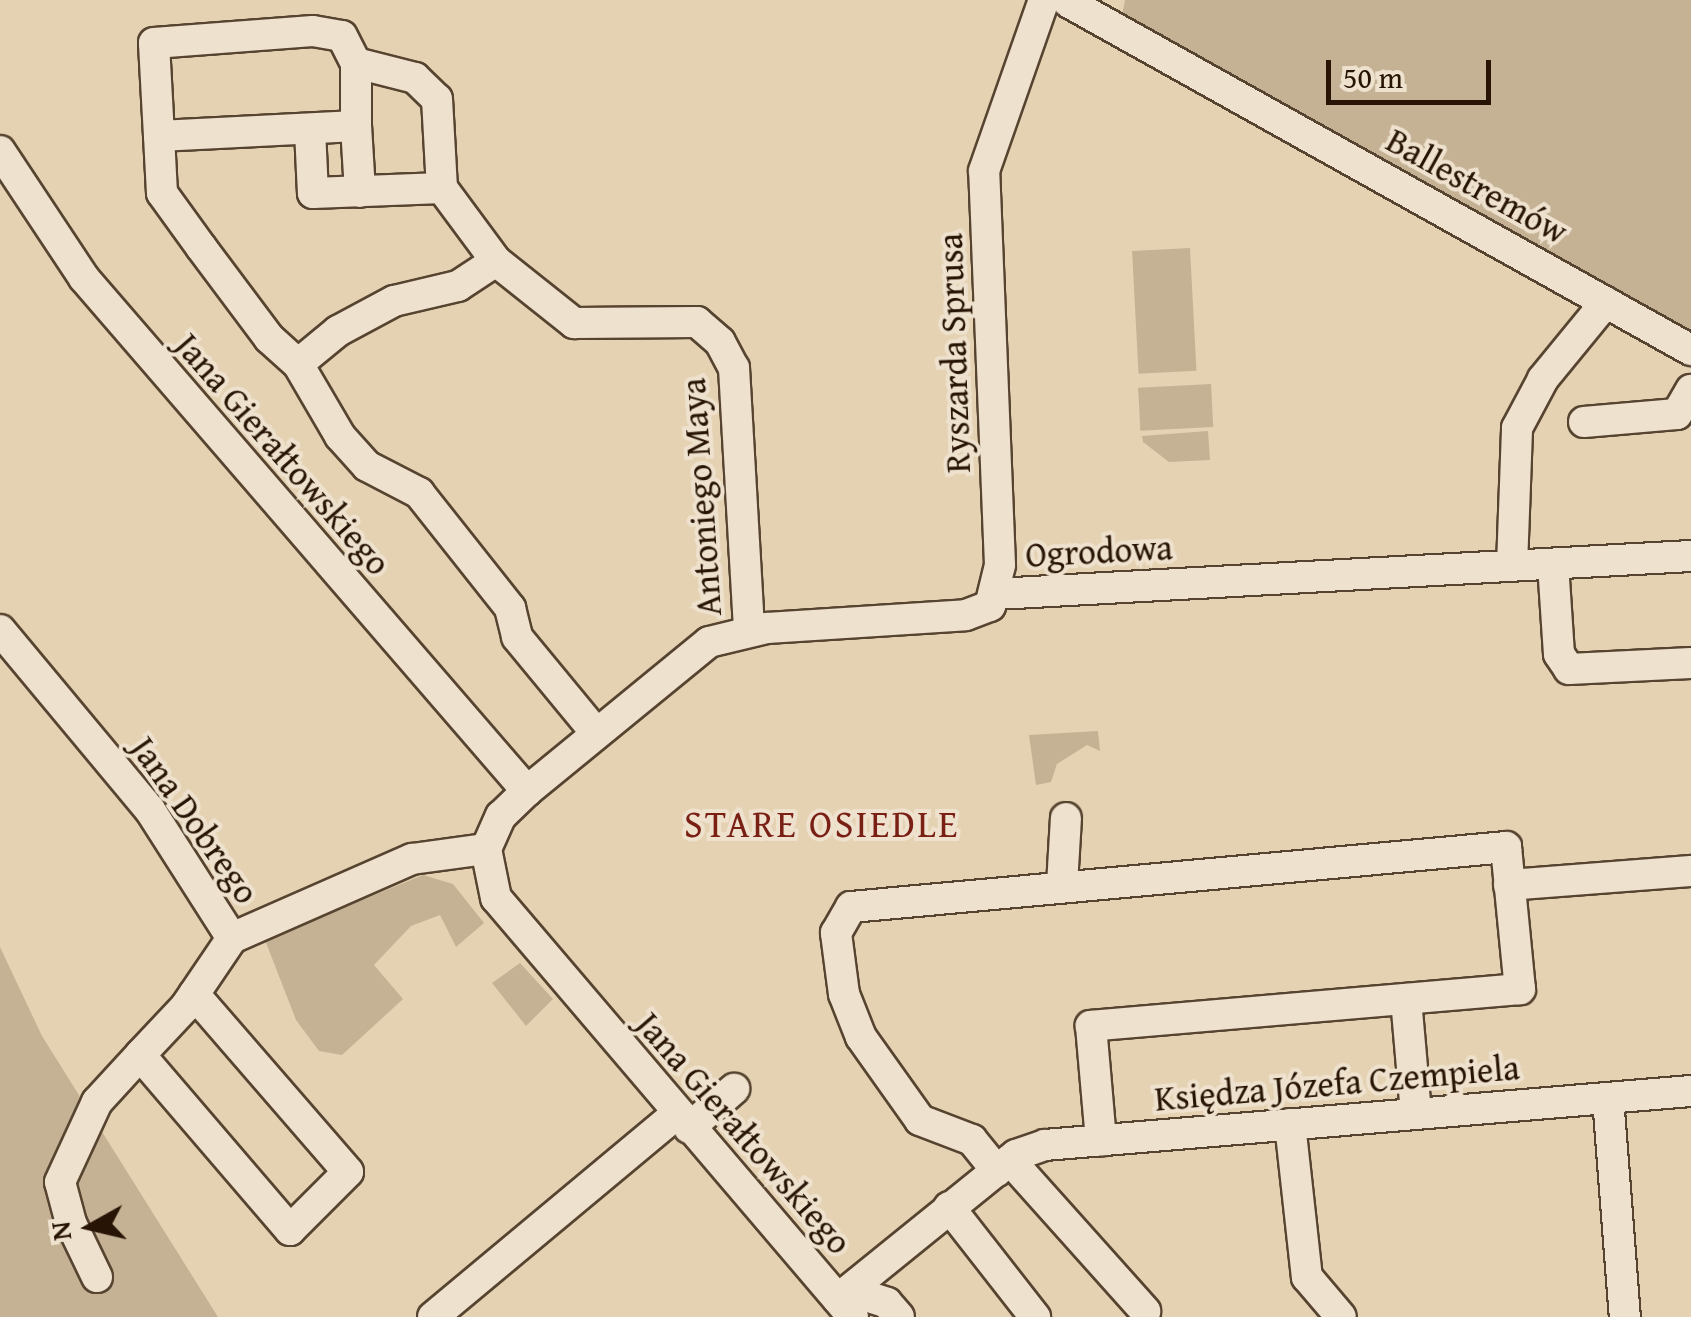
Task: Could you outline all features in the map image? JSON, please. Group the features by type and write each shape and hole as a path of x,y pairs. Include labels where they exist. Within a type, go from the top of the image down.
{"street":[{"name":"Ryszarda Sprusa","path":"996,594 984,171 1002,113 1060,1"},
{"name":"Ballestremów","path":"1060,1 1691,350"},
{"path":"360,192 356,63 342,36 314,32 154,43 162,193 269,338 298,364 315,402 368,466 418,493 442,522 510,608 516,637 596,733"},
{"path":"310,130 313,193 442,188 437,99 415,78 356,63"},
{"path":"159,136 356,126"},
{"name":"Jana Gierałtowskiego","path":"0,151 84,278 527,792"},
{"name":"Antoniego Maya","path":"442,188 496,261 574,323 697,322 720,342 734,368 748,630"},
{"path":"298,364 338,331 394,301 458,286 496,261"},
{"path":"1512,566 1517,428 1543,379 1606,302"},
{"path":"1584,422 1677,414 1691,390"},
{"name":"Ogrodowa","path":"486,849 501,816 596,733 693,652 748,630 966,615 990,606 996,594 1691,556"},
{"path":"1552,564 1559,654 1569,669 1691,663"},
{"name":"Jana Dobrego","path":"0,630 150,810 232,938 412,858 486,849"},
{"path":"1062,885 1066,818"},
{"path":"1101,1140 1091,1026 1520,989 1506,847 860,902 840,922 844,994 861,1037 920,1120 972,1140 1004,1166 1145,1311"},
{"name":"Jana Gierałtowskiego","path":"486,849 496,898 845,1308"},
{"path":"1510,885 1691,871"},
{"path":"97,1277 70,1223 60,1182 97,1102 194,994 232,938"},
{"path":"140,1055 290,1230 348,1172 194,994"},
{"path":"1406,999 1416,1114"},
{"path":"433,1317 683,1121 734,1089"},
{"name":"Księdza Józefa Czempiela","path":"845,1308 950,1207 1004,1166 1045,1146 1691,1091"},
{"path":"1608,1098 1625,1317"},
{"path":"1290,1124 1308,1277 1341,1317"},
{"path":"950,1207 1035,1317"},
{"path":"845,1308 866,1296 886,1303 899,1317"}],"shaded area":[{"path":"1125,0 1691,0 1691,346 1122,15"},
{"path":"1190,248 1196,371 1139,374 1132,251"},
{"path":"1211,384 1213,427 1140,431 1138,388"},
{"path":"1208,431 1210,460 1169,462 1143,442 1142,436"},
{"path":"1098,731 1100,751 1087,745 1057,764 1051,782 1036,785 1029,735"},
{"path":"423,875 453,884 484,923 456,947 440,915 411,926 374,965 403,999 342,1055 319,1051 296,1020 265,940"},
{"path":"0,947 42,1036 218,1317 0,1317"},
{"path":"520,963 553,999 526,1026 492,983"}],"district":[{"name":"STARE OSIEDLE","path":"822,824"}]}
